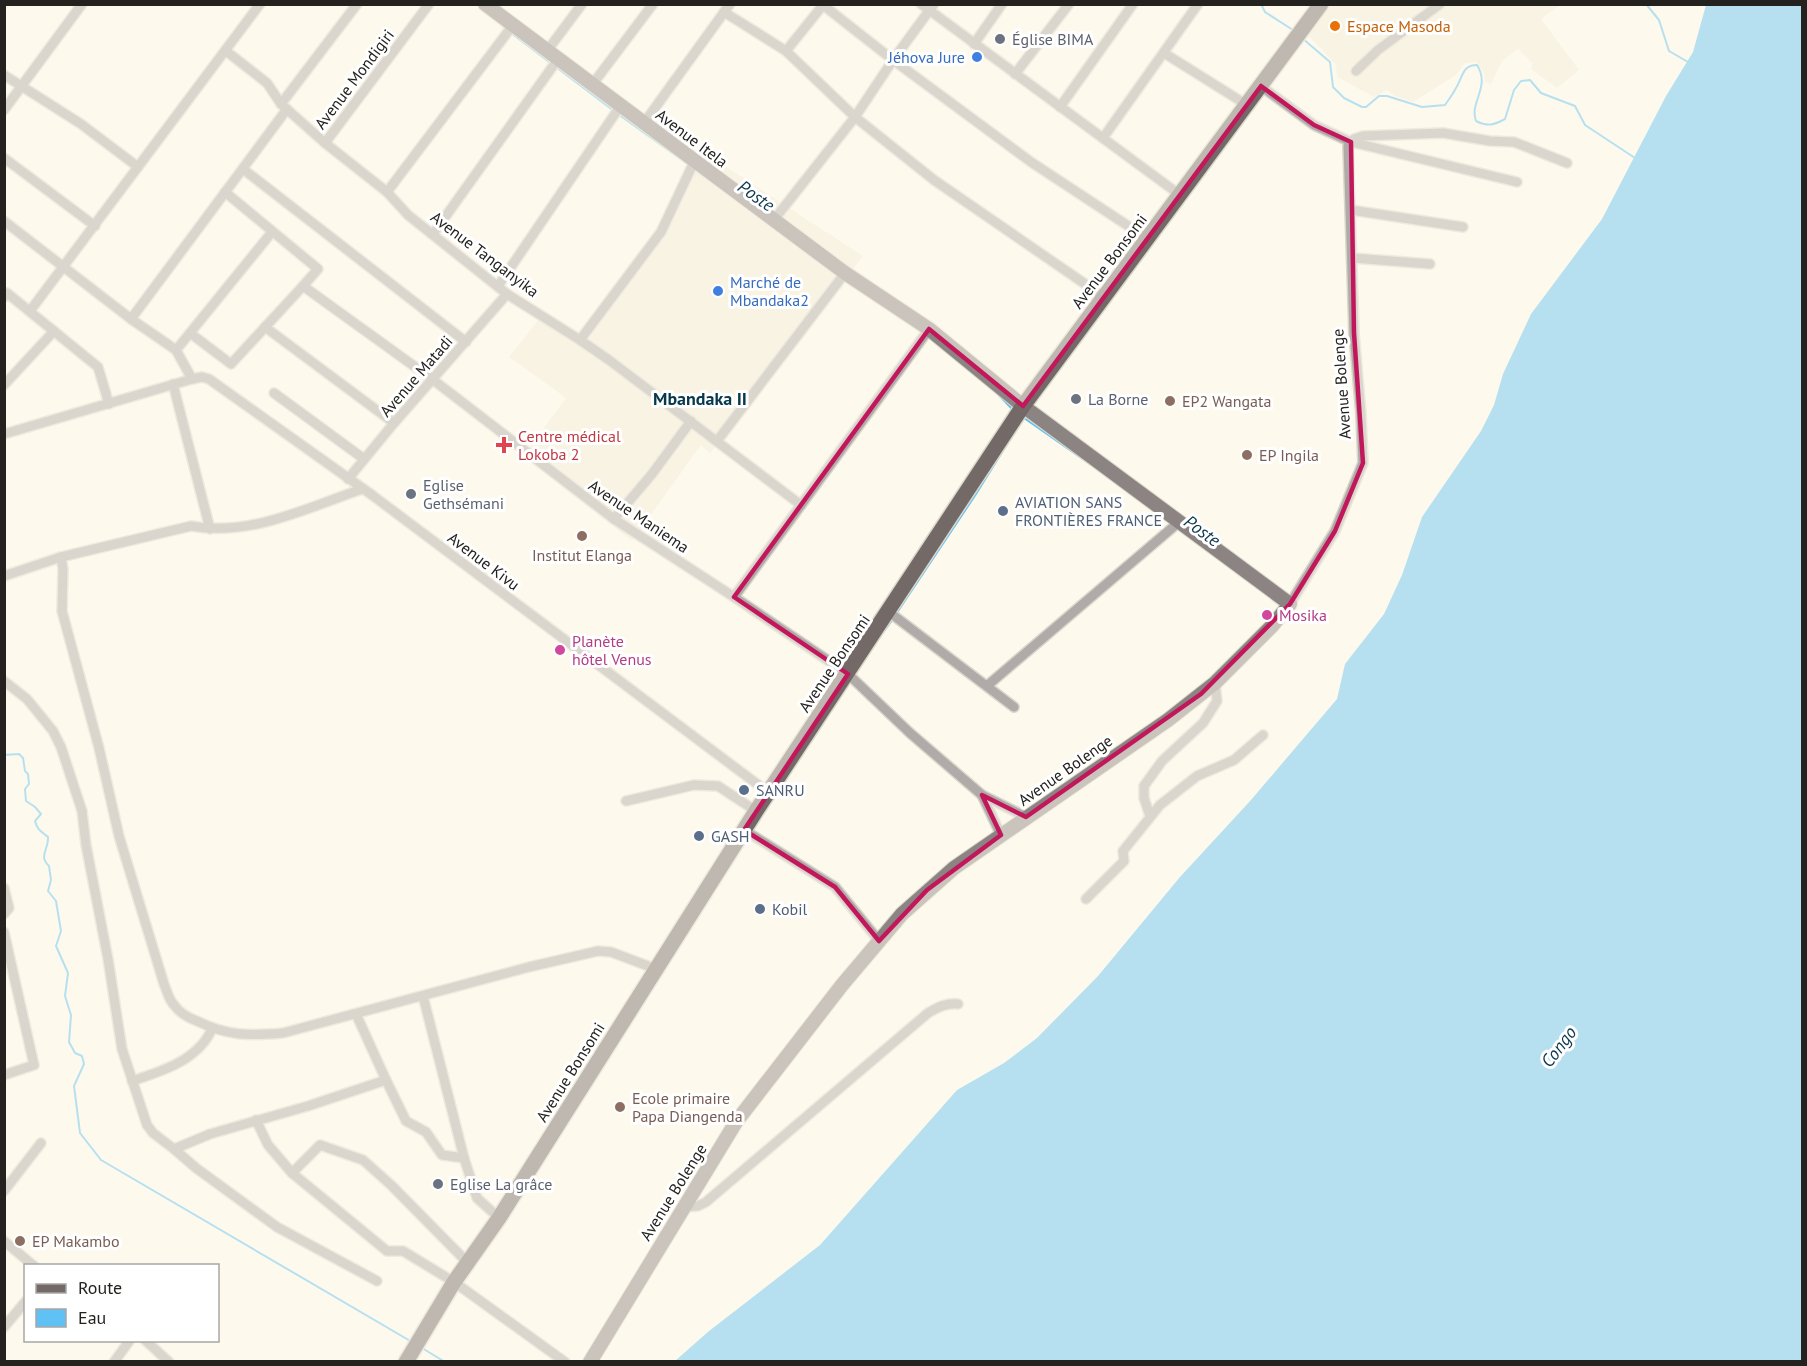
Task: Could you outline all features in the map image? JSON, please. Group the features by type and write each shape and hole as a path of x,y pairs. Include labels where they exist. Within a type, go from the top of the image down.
{"main road":[{"name":"Avenue Bonsomi","path":"408,1358 454,1282 499,1218 756,811 1023,406 1320,5"}],"street":[{"path":"4,110 82,4"},
{"path":"30,312 260,4"},
{"path":"131,319 243,169 357,4"},
{"name":"Avenue Mondigiri","path":"325,143 429,4"},
{"name":"Avenue Itela","path":"485,4 501,9 513,25 592,85 695,160 773,221 929,329 1023,406 1290,604"},
{"path":"433,234 553,55 582,4"},
{"path":"592,85 653,4"},
{"path":"786,51 823,4 893,60 1031,162 1148,239"},
{"path":"921,4 932,8 974,44 1180,195"},
{"path":"974,44 1002,4"},
{"path":"1015,74 1069,4"},
{"path":"1059,107 1133,4"},
{"path":"1103,138 1198,4"},
{"path":"1356,71 1378,50 1440,4"},
{"path":"644,123 727,8 786,51 855,117 933,180 1104,297"},
{"path":"773,221 855,117 893,60 932,8"},
{"path":"387,192 513,25"},
{"name":"Avenue Tanganyika","path":"226,51 267,83 284,107 387,192 408,215 507,294 580,339 801,505"},
{"path":"1164,53 1247,105"},
{"path":"4,75 81,124 138,167"},
{"path":"1261,86 1314,125 1351,142 1517,183"},
{"path":"498,286 621,105"},
{"path":"1351,142 1363,136 1443,133 1490,141 1514,142 1567,163"},
{"name":"Avenue Bolenge","path":"590,1362 682,1207 736,1122 902,914 954,868 1168,720 1215,683 1272,626 1290,604 1335,531 1363,463 1354,333 1348,146 1351,142"},
{"path":"4,158 95,226"},
{"path":"580,339 661,232 695,160"},
{"path":"243,169 466,342"},
{"path":"190,333 231,364 318,269 225,192"},
{"path":"1351,210 1463,227"},
{"path":"4,234 8,224 131,319 176,350 192,378 4,434"},
{"path":"176,350 272,232"},
{"path":"1353,258 1430,264"},
{"path":"717,441 845,273"},
{"name":"Avenue Maniema","path":"303,286 432,379 614,519 848,674 910,733 982,795"},
{"path":"4,297 7,293 98,367 109,404"},
{"name":"Avenue Matadi","path":"348,479 507,294"},
{"path":"265,327 394,423"},
{"path":"734,597 929,329"},
{"path":"4,385 54,331"},
{"name":"Avenue Kivu","path":"192,378 209,379 362,489 769,793"},
{"path":"173,384 210,529"},
{"path":"274,393 364,459"},
{"path":"614,519 652,474 691,421"},
{"path":"4,576 61,557 191,526 210,529 256,525 362,489"},
{"path":"988,686 1179,522"},
{"path":"61,557 62,611 99,748 119,837 164,984 173,1005 190,1018 212,1029 229,1034 265,1035 283,1033 529,966 598,951 611,952 656,969"},
{"path":"889,612 1014,707"},
{"path":"4,681 27,699 53,731 61,747 82,811 122,1049 147,1125 153,1133 196,1168 278,1227 377,1281"},
{"path":"1150,816 1144,798 1144,786 1162,761 1203,723 1216,701 1215,683"},
{"path":"1086,899 1124,861 1123,851 1160,805 1197,776 1234,760 1263,735"},
{"path":"626,801 694,785 718,786 756,811"},
{"path":"982,795 1026,817"},
{"path":"982,795 1001,835"},
{"path":"744,830 835,887 879,941"},
{"path":"4,888 9,908 4,914"},
{"path":"4,932 34,1065 4,1075"},
{"path":"423,996 464,1158 477,1198 499,1218"},
{"path":"682,1207 698,1206 706,1202 928,1014 949,1003 958,1004"},
{"path":"356,1014 406,1121 426,1132 441,1155 464,1158"},
{"path":"132,1081 182,1061 198,1050 207,1040 212,1029"},
{"path":"174,1149 210,1134 386,1080"},
{"path":"256,1120 268,1145 292,1173 387,1251 403,1251 454,1282 565,1362"},
{"path":"4,1191 41,1143"},
{"path":"292,1173 320,1146 363,1160 468,1263"},
{"path":"4,1241 32,1264"},
{"path":"4,1327 24,1303"},
{"path":"114,1362 129,1342"},
{"path":"146,1342 169,1362"}],"highlighted area":[{"path":"1261,86 1314,125 1351,142 1354,333 1363,463 1335,531 1290,604 1201,694 1026,817 982,795 1001,835 927,890 879,941 835,887 744,830 848,674 734,597 929,329 1023,406"}],"shaded area":[{"path":"1329,5 1560,5 1541,19 1579,70 1557,88 1531,69 1532,63 1518,49 1502,61 1491,84 1485,82 1484,73 1476,62 1465,63 1456,75 1413,102 1395,96 1387,90 1374,97 1337,77 1336,65 1307,34"},
{"path":"702,151 863,256 710,453 701,445 632,541 523,456 566,398 509,357 543,314 582,335 660,231"}],"water":[{"name":"Congo","path":"1706,5 1802,5 1802,1361 675,1361 709,1331 820,1245 957,1090 1004,1063 1037,1038 1098,976 1180,877 1251,800 1337,699 1345,664 1384,614 1402,575 1422,517 1481,431 1494,405 1503,374 1531,314 1602,219 1666,96 1693,52"}],"waterway":[{"path":"1261,4 1265,12 1293,30"},
{"path":"1646,4 1659,20 1669,51 1688,62"},
{"name":"Poste","path":"497,21 506,29"},
{"name":"Poste","path":"511,33 552,64"},
{"path":"1302,38 1330,62 1333,87 1344,98 1362,107 1366,107 1379,96 1387,96 1422,107 1445,105 1466,69 1477,65 1482,80 1475,107 1476,121 1491,125 1505,119 1514,90 1521,81 1530,80 1541,93 1575,106 1585,125 1635,158"},
{"path":"563,54 594,77"},
{"name":"Poste","path":"556,67 614,111"},
{"name":"Poste","path":"618,114 689,165"},
{"name":"Poste","path":"694,169 716,185"},
{"path":"1065,362 1204,174"},
{"path":"841,262 869,281"},
{"name":"Poste","path":"995,391 1014,411"},
{"name":"Poste","path":"1024,418 1090,464"},
{"path":"896,614 1017,428"},
{"path":"875,643 893,619"},
{"path":"4,755 19,754 23,758 29,784 25,789 26,801 41,814 35,821 40,831 48,837 44,859 49,866 51,880 48,891 56,901 61,931 56,946 68,973 65,996 71,1015 69,1042 75,1053 82,1056 84,1064 74,1086 80,1133 101,1160 412,1342"},
{"path":"422,1348 445,1362"}],"place":[{"name":"Espace Masoda","path":"1335,26"},
{"name":"Église BIMA","path":"1000,39"},
{"name":"Jéhova Jure","path":"977,57"},
{"name":"Marché de Mbandaka2","path":"718,291"},
{"name":"La Borne","path":"1076,399"},
{"name":"EP2 Wangata","path":"1170,401"},
{"name":"Centre médical Lokoba 2","path":"504,445"},
{"name":"EP Ingila","path":"1247,455"},
{"name":"Eglise Gethsémani","path":"411,494"},
{"name":"AVIATION SANS FRONTIÈRES FRANCE","path":"1003,511"},
{"name":"Institut Elanga","path":"582,536"},
{"name":"Mosika","path":"1267,615"},
{"name":"Planète hôtel Venus","path":"560,650"},
{"name":"SANRU","path":"744,790"},
{"name":"GASH","path":"699,836"},
{"name":"Kobil","path":"760,909"},
{"name":"Ecole primaire Papa Diangenda","path":"620,1107"},
{"name":"Eglise La grâce","path":"438,1184"},
{"name":"EP Makambo","path":"20,1241"}],"district":[{"name":"Mbandaka II","path":"700,399"}]}
